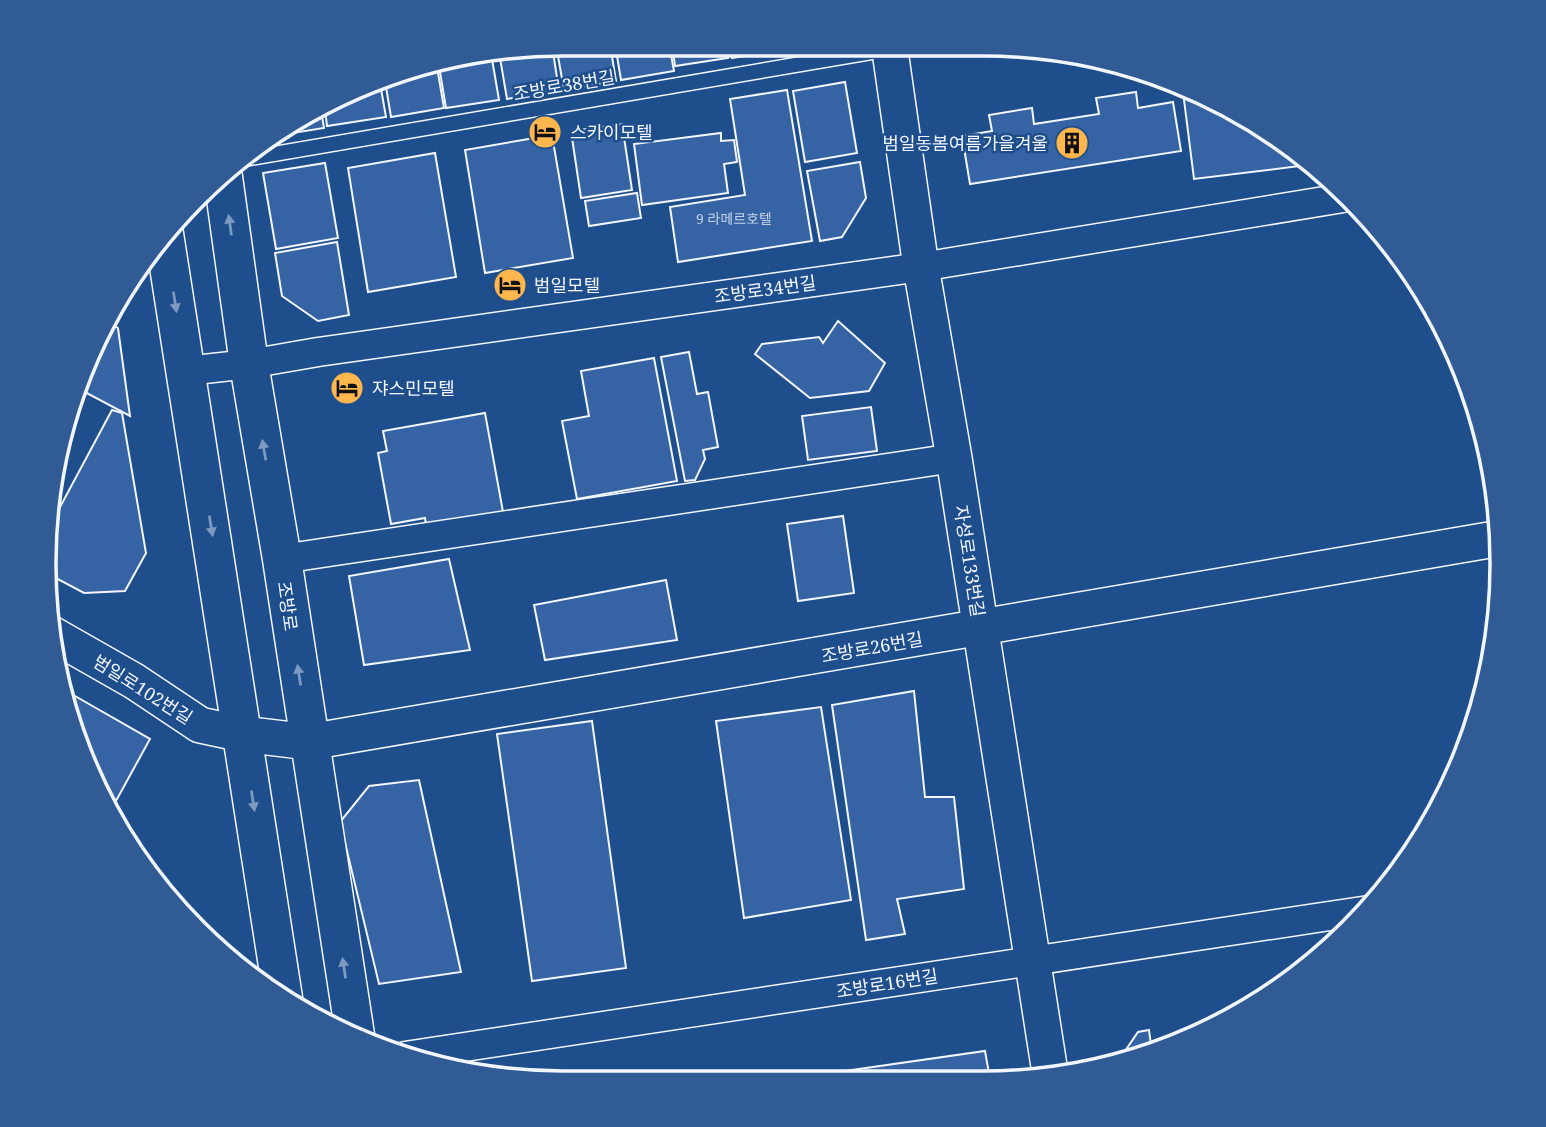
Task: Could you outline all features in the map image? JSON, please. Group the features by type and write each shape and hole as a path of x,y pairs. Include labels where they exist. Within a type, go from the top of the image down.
{"main road":[{"name":"조방로","path":"224,186 249,364 282,559 353,1025"},
{"path":"166,248 280,983"}],"street":[{"name":"자성로133번길","path":"891,56 921,267 954,458 1049,1067"},
{"name":"조방로34번길","path":"186,371 921,267 1335,199"},
{"path":"282,559 954,458"},
{"name":"조방로26번길","path":"242,734 309,742 1489,540"},
{"name":"범일로102번길","path":"62,640 134,681 200,725 242,734"},
{"name":"조방로16번길","path":"425,1052 1350,913"}],"lane":[{"name":"조방로38번길","path":"262,156 833,56"}],"building":[{"path":"554,56 559,91 507,99 500,60"},
{"path":"558,56 612,56 616,81 564,90"},
{"path":"617,56 671,56 674,71 621,80"},
{"path":"674,56 728,56 728,58 675,66"},
{"path":"492,61 499,100 446,108 440,71"},
{"path":"438,72 444,108 391,117 386,88"},
{"path":"845,82 857,153 805,162 793,91"},
{"path":"381,90 386,117 327,126 326,115"},
{"path":"787,90 812,241 678,262 670,207 745,195 730,99"},
{"name":"범일동봄여름가을겨울","path":"1136,92 1138,108 1173,102 1181,151 970,184 962,136 992,131 989,115 1032,108 1034,124 1099,114 1096,98"},
{"path":"1184,98 1236,124 1298,166 1194,179"},
{"path":"322,117 324,128 297,132"},
{"path":"622,124 632,190 581,198 571,131"},
{"path":"721,133 721,141 734,140 737,162 724,164 728,193 642,205 634,144"},
{"path":"552,135 573,258 485,273 465,150"},
{"path":"435,153 456,277 368,292 348,168"},
{"path":"860,162 866,198 842,237 820,241 807,171"},
{"path":"325,163 338,238 276,249 263,173"},
{"path":"637,193 641,218 589,226 585,201"},
{"path":"337,242 349,315 318,321 282,296 275,253"},
{"path":"838,321 885,363 869,391 810,398 755,354 762,344 819,337 823,343"},
{"path":"115,326 118,328 130,416 86,393"},
{"path":"689,352 697,394 708,392 718,447 703,450 705,459 695,480 685,481 661,357"},
{"path":"654,358 677,481 577,499 562,421 589,416 581,371"},
{"path":"871,407 877,451 808,460 802,416"},
{"path":"112,410 122,413 146,553 125,591 84,593 56,578 59,509"},
{"path":"485,413 503,512 426,526 425,518 391,524 378,453 387,451 383,431"},
{"path":"843,516 854,593 798,601 787,524"},
{"path":"449,559 470,650 364,665 349,576"},
{"path":"666,580 677,640 545,660 534,605"},
{"path":"914,691 925,797 954,797 964,889 897,899 905,934 866,940 832,705"},
{"path":"73,695 150,739 116,802 95,758"},
{"path":"821,707 851,900 744,918 716,721"},
{"path":"592,721 626,968 532,981 497,734"},
{"path":"419,780 461,972 379,984 340,822 369,786"},
{"path":"1149,1030 1151,1042 1126,1050 1138,1032"},
{"path":"985,1051 989,1071 982,1071 845,1071"}],"place":[{"name":"스카이모텔","path":"545,132"},
{"name":"범일동봄여름가을겨울","path":"1072,143"},
{"name":"범일모텔","path":"510,285"},
{"name":"쟈스민모텔","path":"347,388"}]}
